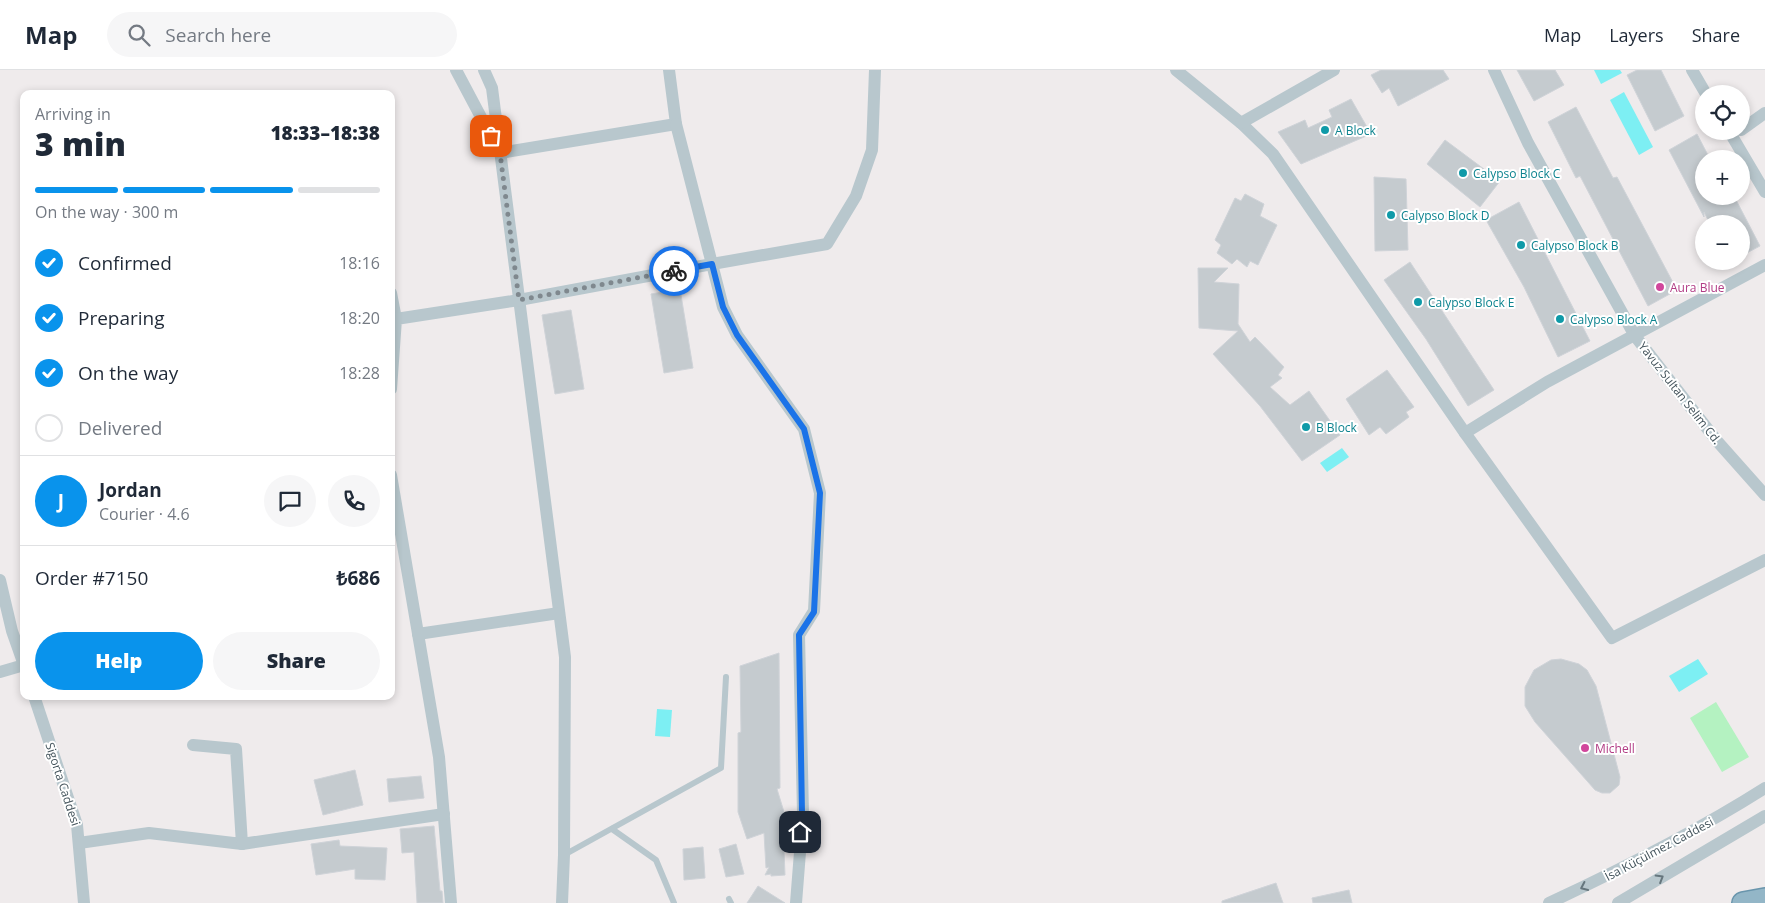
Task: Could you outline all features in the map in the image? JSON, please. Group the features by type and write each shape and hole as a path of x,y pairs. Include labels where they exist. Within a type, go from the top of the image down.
{"highway":[{"path":"1743,903 1765,899"}],"street":[{"path":"456,70 500,153"},
{"path":"484,70 492,88 565,657 562,903"},
{"path":"669,70 676,124 723,307 737,335 804,429 820,493 814,612 799,635 802,814 796,903"},
{"path":"396,319 519,300 827,244 856,196 872,150 875,70"},
{"path":"1176,70 1241,123 1273,154 1465,433 1612,638 1765,560"},
{"path":"1241,123 1334,70"},
{"name":"Yavuz Sultan Selim Cd.","path":"1494,70 1528,143 1635,336 1717,441 1765,495"},
{"path":"1692,70 1701,85"},
{"path":"1750,122 1765,113"},
{"path":"500,153 676,124"},
{"path":"1739,140 1765,192"},
{"path":"1465,433 1547,382 1765,265"},
{"path":"395,314 395,333"},
{"path":"395,499 439,757 451,903"},
{"path":"0,580 12,631 20,654"},
{"path":"418,634 559,613"},
{"path":"0,623 12,631"},
{"path":"0,672 20,666"},
{"name":"Sigorta Caddesi","path":"35,700 77,825 84,903"},
{"path":"193,745 236,749 242,844"},
{"name":"İsa Küçülmez Caddesi","path":"1549,903 1614,873 1706,825 1765,788"},
{"path":"79,843 149,833 242,844 444,814"},
{"name":"İsa Küçülmez Caddesi","path":"1618,903 1765,816"}],"lane":[{"path":"564,855 721,768 726,678"},
{"path":"612,829 656,860 674,903"}],"green space":[{"path":"1716,702 1749,757 1722,772 1690,718"}],"water":[{"path":"1594,70 1620,70 1622,73 1601,84"},
{"path":"1624,92 1653,147 1639,155 1610,100"},
{"path":"1342,448 1349,457 1327,472 1320,463"},
{"path":"1698,659 1708,674 1679,692 1669,676"},
{"path":"657,709 672,710 670,737 655,736"}],"building":[{"path":"1381,70 1443,70 1449,79 1398,106 1389,88 1382,93 1371,75"},
{"path":"1517,70 1555,70 1564,85 1534,101"},
{"path":"1637,70 1661,70 1684,116 1655,131 1627,75"},
{"name":"A Block","path":"1351,99 1371,134 1301,164 1278,132 1305,120 1308,128 1332,117 1329,110"},
{"path":"1576,107 1613,178 1617,177 1677,290 1648,306 1580,176 1576,178 1548,122"},
{"path":"1695,135 1695,140 1700,140 1705,150 1695,150 1695,200 1669,150"},
{"name":"Calypso Block C","path":"1445,140 1500,181 1480,207 1427,164"},
{"name":"Calypso Block D","path":"1374,177 1406,179 1408,250 1375,251"},
{"path":"1245,194 1264,204 1260,216 1277,225 1258,265 1250,261 1247,267 1237,259 1232,264 1217,253 1221,245 1215,240 1235,198 1241,201"},
{"path":"1519,202 1590,341 1558,357 1524,287 1486,220"},
{"path":"1698,205 1739,205 1744,215 1706,215 1704,212 1703,215"},
{"path":"1750,227 1760,246 1750,251"},
{"path":"1410,262 1494,390 1468,406 1426,339 1384,280"},
{"path":"1198,268 1228,268 1214,282 1239,284 1238,324 1250,342 1255,337 1284,367 1278,375 1282,378 1270,387 1290,405 1309,391 1340,435 1302,461 1260,406 1213,354 1238,331 1199,328"},
{"path":"680,289 693,368 664,373 651,294"},
{"path":"571,310 584,389 555,394 542,315"},
{"path":"1387,370 1414,407 1406,412 1409,417 1386,434 1380,427 1369,435 1346,399"},
{"path":"779,653 780,788 777,789 788,825 783,827 785,875 771,876 771,874 765,875 769,867 766,868 764,833 747,839 738,812 738,733 741,732 740,666"},
{"name":"Michell","path":"1561,659 1579,664 1587,670 1596,686 1620,777 1619,785 1610,793 1602,793 1595,790 1535,722 1525,706 1525,687 1534,670 1551,660"},
{"path":"355,770 363,805 323,815 314,780"},
{"path":"421,776 424,798 389,802 387,779"},
{"path":"434,826 440,891 442,891 443,903 417,903 414,852 402,853 400,829"},
{"path":"339,840 340,846 387,848 385,880 355,879 355,869 316,875 311,844"},
{"path":"736,844 744,874 726,877 719,849"},
{"path":"703,847 705,878 684,880 683,849"},
{"path":"1276,883 1283,903 1222,903 1222,901"},
{"path":"758,886 785,903 747,903"},
{"path":"1349,890 1352,903 1313,903 1312,898"}],"way so far":[{"path":"491,136 500,153 519,300 674,271"}],"place":[{"name":"A Block","path":"1325,130"},
{"name":"Calypso Block C","path":"1463,173"},
{"name":"Calypso Block D","path":"1391,215"},
{"name":"Calypso Block B","path":"1521,245"},
{"name":"Aura Blue","path":"1660,287"},
{"name":"Calypso Block E","path":"1418,302"},
{"name":"Calypso Block A","path":"1560,319"},
{"name":"B Block","path":"1306,427"},
{"name":"Michell","path":"1585,748"}],"route":[{"path":"674,271 712,264 723,307 737,335 804,429 820,493 814,612 799,635 802,814 800,832"}]}
